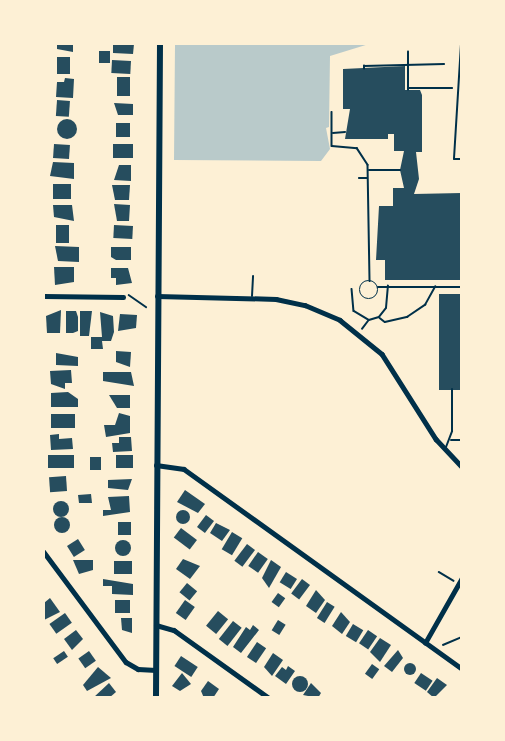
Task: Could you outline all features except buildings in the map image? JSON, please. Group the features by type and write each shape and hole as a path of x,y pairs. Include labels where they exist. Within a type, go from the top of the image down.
{"main road":[{"path":"156,698 159,44"}],"street":[{"path":"44,296 123,297"},
{"path":"158,296 252,296 305,305 359,333 397,374 444,449 462,467"},
{"path":"156,465 184,469 462,669"},
{"path":"44,552 126,662 138,669 156,670"},
{"path":"425,643 462,578"},
{"path":"156,625 174,630 269,698"}],"lane":[{"path":"461,44 456,88 454,159 462,159"},
{"path":"252,296 253,276"},
{"path":"444,449 451,440 452,389"},
{"path":"451,440 462,440"}],"path":[{"path":"408,52 408,89 456,88"},
{"path":"364,69 364,66 444,64"},
{"path":"332,112 332,146 357,148 365,156 368,170 370,281"},
{"path":"332,133 345,132"},
{"path":"368,170 400,170"},
{"path":"359,178 368,178"},
{"path":"370,281 361,286 363,297 374,297 378,287"},
{"path":"370,281 378,287 462,287"},
{"path":"352,289 352,305 357,315 369,320 379,317 386,308 388,286"},
{"path":"379,317 385,322 407,317 425,305 435,287"},
{"path":"123,297 133,295 146,306"},
{"path":"439,572 458,584"}],"shaded area":[{"path":"175,44 369,44 330,56 329,127 326,128 330,149 321,161 174,160"}]}
